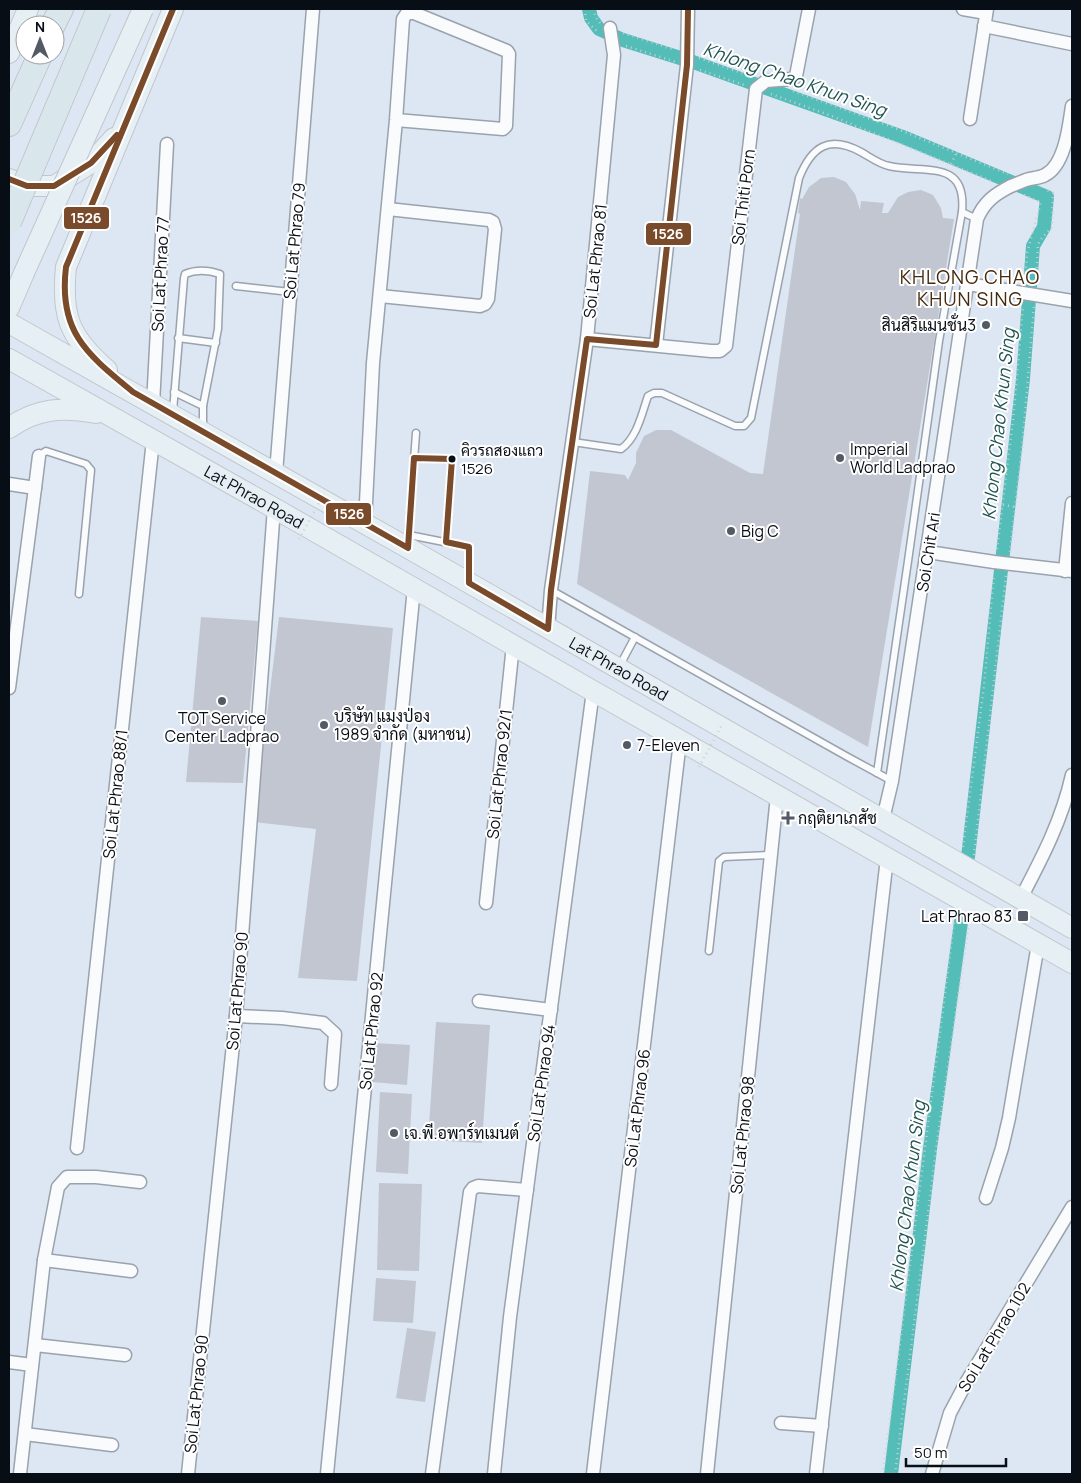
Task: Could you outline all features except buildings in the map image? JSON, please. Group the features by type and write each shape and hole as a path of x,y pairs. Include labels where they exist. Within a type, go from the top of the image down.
{"highway":[{"path":"9,222 99,9"},
{"path":"9,124 36,65"}],"main road":[{"path":"9,53 28,9"},
{"path":"9,308 143,9"},
{"path":"133,392 93,358 74,335 67,318 63,292 66,267 173,9"},
{"path":"9,179 27,186 54,186 91,163 124,127"},
{"name":"Lat Phrao Road","path":"9,322 365,523 408,541 469,583 1072,928"},
{"name":"Lat Phrao Road","path":"9,359 1072,963"},
{"path":"9,428 34,413 52,410 82,411 110,416"}],"street":[{"name":"Soi Lat Phrao 79","path":"276,473 313,9"},
{"path":"656,345 687,60 688,9"},
{"path":"756,89 766,82 792,80 796,76 809,9"},
{"path":"963,9 1072,44"},
{"path":"365,523 373,373 396,120 403,19 407,13 414,13 507,51 509,54 506,126 503,129 396,120"},
{"path":"970,119 986,16"},
{"path":"610,28 613,42"},
{"name":"Soi Lat Phrao 81","path":"548,629 551,590 587,339 608,136 614,55 613,42"},
{"name":"Soi Thiti Porn","path":"587,339 711,352 720,351 726,346 756,89"},
{"name":"Soi Chit Ari","path":"883,819 892,781 928,552 977,219 981,210 992,197 1009,183 1045,175 1054,168 1069,145 1072,106"},
{"name":"Soi Lat Phrao 77","path":"153,404 167,144"},
{"path":"380,296 480,306 485,304 488,299 495,230 493,222 489,220 388,209"},
{"path":"968,284 1072,301"},
{"name":"Soi Lat Phrao 88/1","path":"77,1148 152,440"},
{"path":"9,688 39,456"},
{"path":"9,484 35,488"},
{"path":"928,552 1068,571 1072,503"},
{"name":"Soi Lat Phrao 90","path":"188,1474 236,1016 274,508"},
{"name":"Soi Lat Phrao 92","path":"328,1474 414,588"},
{"name":"Soi Lat Phrao 92/1","path":"486,903 513,645"},
{"name":"Soi Lat Phrao 94","path":"494,1474 510,1318 593,691"},
{"name":"Soi Lat Phrao 96","path":"593,1474 680,741"},
{"path":"1021,898 1046,849 1066,803 1072,775"},
{"name":"Soi Lat Phrao 98","path":"707,1474 777,796"},
{"path":"816,1474 886,858"},
{"path":"986,1198 1009,1118 1038,944"},
{"path":"479,1001 551,1010"},
{"path":"236,1016 282,1018 323,1024 335,1034 331,1084"},
{"path":"20,1474 44,1260 58,1187 67,1177 96,1177 140,1182"},
{"path":"432,1474 470,1192 478,1186 527,1190"},
{"name":"Soi Lat Phrao 102","path":"932,1474 950,1413 962,1389 1072,1207"},
{"path":"44,1260 131,1271"},
{"path":"35,1345 125,1355"},
{"path":"9,1362 32,1365"},
{"path":"781,1423 822,1426"},
{"path":"25,1434 112,1445"}],"lane":[{"path":"572,442 621,449 629,441 640,421 648,396 654,392 662,393 735,426 744,426 751,418 799,178 808,159 824,146 838,143 844,144 888,166 948,174 961,188 963,199 962,212 938,342 910,551 877,773"},
{"path":"962,212 977,219"},
{"path":"173,415 178,338 185,274 193,270 211,271 220,274 218,329 204,406 203,432"},
{"path":"236,286 290,292"},
{"path":"178,338 216,343"},
{"path":"174,392 204,406"},
{"path":"416,433 408,541 446,542 469,547 469,583"},
{"path":"39,456 46,451 86,464 91,470 79,594"},
{"path":"414,458 452,459 446,542"},
{"path":"551,590 892,781"},
{"path":"618,669 635,637"},
{"path":"709,951 719,861 724,857 770,855"}],"path":[{"path":"585,9 586,21 597,32 613,42 766,82"},
{"path":"593,9 595,16 603,26 756,89 829,115 951,164 1009,183"},
{"path":"793,91 956,152 1041,202 1028,253 1030,294 1015,507 967,867"},
{"path":"951,164 956,152"},
{"path":"967,867 966,828 984,686 994,585 994,562 1014,411 1038,244 1052,228 1053,193 1044,189"},
{"path":"299,539 324,494"},
{"path":"1002,505 1015,507"},
{"path":"699,767 724,723"},
{"path":"882,1474 964,902"},
{"path":"895,1474 937,1142 964,902"}],"waterway":[{"name":"Khlong Chao Khun Sing","path":"589,9 591,18 599,29 623,40 693,62 903,137 1047,197 1044,227 1033,246 1023,379 968,857"},
{"name":"Khlong Chao Khun Sing","path":"891,1474 930,1149 961,922"}],"transit line":[{"name":"1526","path":"173,9 66,267 65,289 67,309 79,340 102,366 133,392 408,548 414,458 452,459 446,542 469,547 469,583 548,629 551,590 587,339 656,345 687,65 688,9"},
{"name":"1526","path":"9,179 27,186 54,186 91,163 117,135"}],"place":[{"name":"สินสิริแมนชั่น3","path":"986,325"},
{"name":"Imperial World Ladprao","path":"840,458"},
{"name":"คิวรถสองแถว 1526","path":"452,459"},
{"name":"Big C","path":"731,531"},
{"name":"TOT Service Center Ladprao","path":"222,701"},
{"name":"บริษัท แมงป่อง 1989 จำกัด (มหาชน)","path":"324,725"},
{"name":"7-Eleven","path":"627,745"},
{"name":"กฤติยาเภสัช","path":"788,818"},
{"name":"Lat Phrao 83","path":"1023,916"},
{"name":"เจ.พี.อพาร์ทเมนต์","path":"394,1133"}],"district":[{"name":"KHLONG CHAO KHUN SING","path":"970,288"}]}
